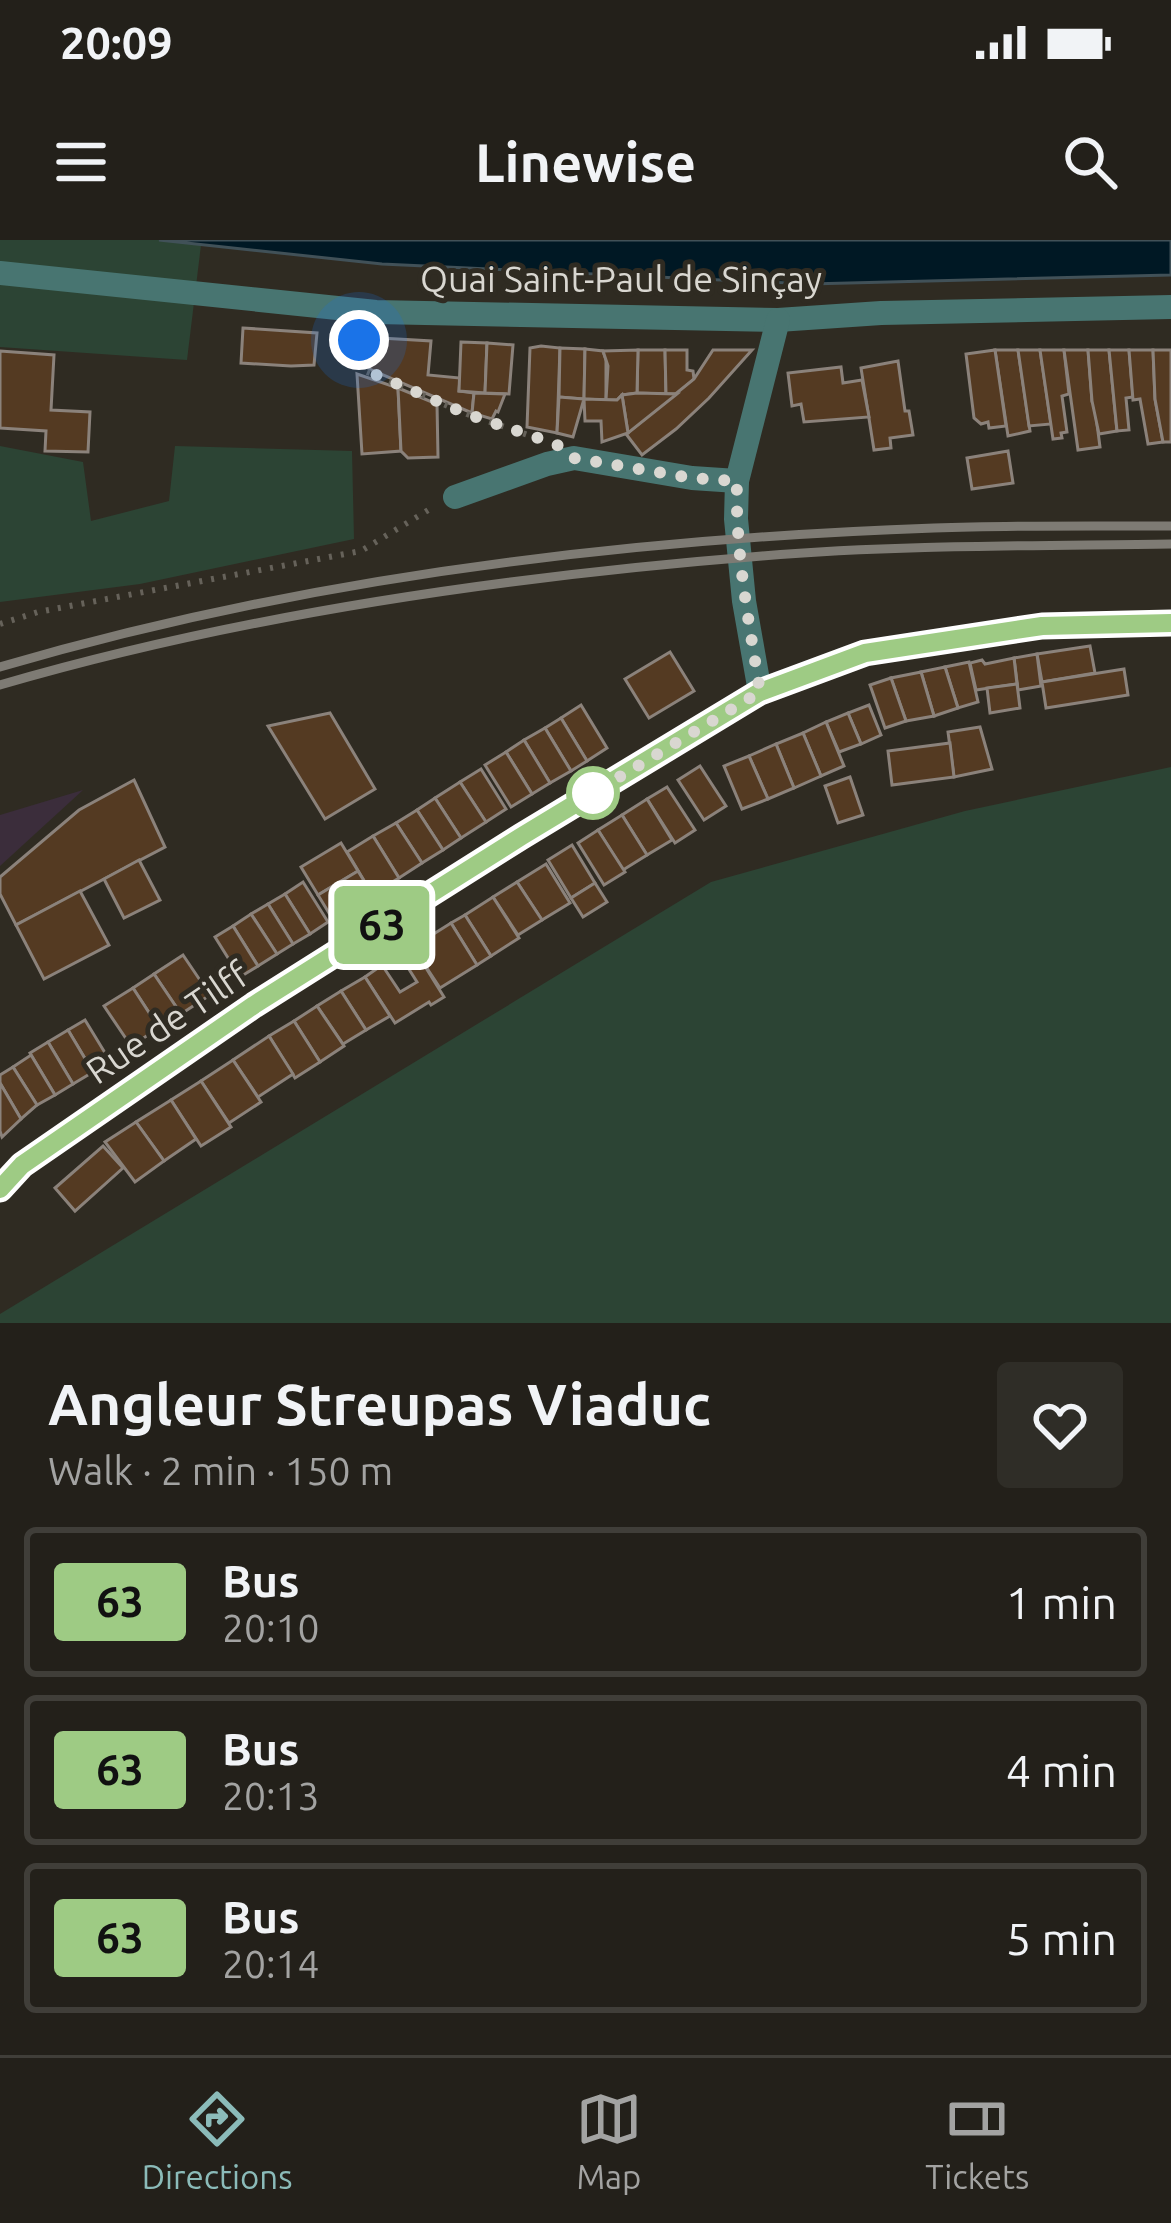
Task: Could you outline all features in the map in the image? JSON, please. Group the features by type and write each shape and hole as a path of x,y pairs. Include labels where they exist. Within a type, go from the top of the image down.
{"main road":[{"name":"Rue de Tilff","path":"0,1189 22,1165 254,1005 760,692 865,653 1042,626 1171,623"}],"street":[{"name":"Quai Saint-Paul de Sinçay","path":"0,273 352,310 778,320 880,313 1171,307"},
{"path":"760,692 742,580 737,481 778,320"},
{"path":"455,497 574,458 737,481"}],"path":[{"path":"352,310 365,370 467,414 556,444 574,458"},
{"path":"0,624 38,612 361,551 455,497"}],"shaded area":[{"path":"83,790 0,866 0,815"}],"green space":[{"path":"0,240 162,240 201,245 187,360 0,347"},
{"path":"0,446 83,462 91,521 169,501 175,446 352,451 354,539 140,584 0,602"},
{"path":"1171,767 1171,1323 0,1323 0,1314 711,882 965,811"}],"water":[{"path":"159,240 1171,240 1171,275 809,284 382,264"}],"building":[{"path":"243,328 317,333 314,365 241,363"},
{"path":"363,337 431,341 428,375 460,378 459,391 474,393 472,413 369,369"},
{"path":"461,342 487,343 485,393 459,391"},
{"path":"487,343 513,345 509,394 485,393"},
{"path":"530,348 560,348 557,433 527,427"},
{"path":"560,348 585,349 584,399 559,397"},
{"path":"585,349 603,351 606,400 584,399"},
{"path":"638,350 665,350 666,394 637,393"},
{"path":"638,350 637,393 606,400 608,366 603,351"},
{"path":"665,350 687,350 687,370 693,371 694,379 677,394 666,394"},
{"path":"713,350 752,350 709,398 642,455 626,434 694,379"},
{"path":"995,350 1018,350 1030,431 1008,436"},
{"path":"995,350 1006,426 989,428 988,422 981,424 974,418 966,354"},
{"path":"1018,350 1040,350 1051,424 1029,426"},
{"path":"1040,350 1064,350 1069,394 1062,396 1067,432 1061,433 1062,438 1053,439"},
{"path":"1064,350 1088,350 1100,447 1078,450"},
{"path":"1088,350 1109,350 1117,431 1099,434"},
{"path":"1109,350 1129,350 1133,397 1126,398 1129,430 1117,431"},
{"path":"1129,350 1153,350 1163,442 1148,444 1140,399 1133,400"},
{"path":"1153,350 1171,350 1171,442 1163,442"},
{"path":"0,351 54,355 51,410 90,412 88,452 45,451 46,431 0,428"},
{"path":"898,361 913,435 890,438 891,448 874,450 861,368"},
{"path":"841,367 843,383 862,380 869,417 804,422 801,404 792,406 788,373"},
{"path":"357,374 398,388 401,451 362,454"},
{"path":"398,388 437,404 438,457 408,458 401,451"},
{"path":"474,393 505,394 492,419 472,413"},
{"path":"677,394 628,433 622,395"},
{"path":"622,395 628,433 602,442 601,421 585,421 584,399 617,400"},
{"path":"559,397 584,399 573,437 557,433"},
{"path":"1008,451 1013,483 972,489 967,458"},
{"path":"1090,646 1095,673 1042,682 1037,654"},
{"path":"670,652 694,691 649,718 625,679"},
{"path":"1037,654 1041,686 1018,690 1014,658"},
{"path":"1014,658 1017,684 976,690 970,663"},
{"path":"969,662 978,702 958,708 945,667"},
{"path":"945,667 958,708 934,716 921,672"},
{"path":"1124,669 1128,695 1046,708 1042,682"},
{"path":"921,672 934,716 906,721 891,678"},
{"path":"891,678 906,721 885,728 870,685"},
{"path":"1017,684 1020,708 990,713 987,688"},
{"path":"581,705 607,748 587,761 561,718"},
{"path":"869,705 881,735 861,744 848,713"},
{"path":"330,713 375,789 325,819 268,726"},
{"path":"848,713 861,744 839,752 826,722"},
{"path":"561,718 587,761 571,771 545,728"},
{"path":"826,722 844,766 821,776 803,733"},
{"path":"980,727 992,769 954,777 948,732"},
{"path":"545,728 571,771 550,783 524,740"},
{"path":"803,733 821,776 794,788 776,744"},
{"path":"524,740 550,783 532,794 506,752"},
{"path":"950,743 954,777 892,785 888,751"},
{"path":"776,744 794,788 768,799 749,756"},
{"path":"506,752 532,794 511,807 485,765"},
{"path":"749,756 768,799 742,809 724,766"},
{"path":"700,766 726,806 704,820 678,780"},
{"path":"481,769 506,809 486,822 460,782"},
{"path":"850,777 863,815 838,823 825,786"},
{"path":"134,780 165,847 16,925 0,894 0,877 79,810"},
{"path":"460,782 486,822 461,838 435,798"},
{"path":"667,787 695,830 675,843 647,799"},
{"path":"435,798 461,838 443,850 417,810"},
{"path":"647,799 672,840 647,855 622,815"},
{"path":"417,810 443,850 422,863 396,823"},
{"path":"622,815 647,855 623,870 598,830"},
{"path":"396,823 422,863 399,878 373,836"},
{"path":"598,830 625,872 604,885 578,843"},
{"path":"373,836 399,878 372,894 347,852"},
{"path":"341,843 358,871 318,895 301,867"},
{"path":"572,845 595,883 571,898 548,860"},
{"path":"139,860 160,900 124,918 104,879"},
{"path":"546,864 570,903 542,920 517,882"},
{"path":"358,871 372,894 332,918 318,895"},
{"path":"303,882 328,922 310,934 285,894"},
{"path":"517,882 542,920 518,935 493,897"},
{"path":"595,883 607,902 583,917 571,898"},
{"path":"80,891 109,945 44,979 16,925"},
{"path":"285,894 310,934 293,944 268,904"},
{"path":"493,897 519,938 491,956 465,915"},
{"path":"268,904 293,944 277,954 251,914"},
{"path":"251,914 277,954 258,966 233,926"},
{"path":"465,915 491,956 477,965 451,923"},
{"path":"451,923 477,965 440,988 413,947"},
{"path":"233,926 258,966 240,977 215,937"},
{"path":"413,947 444,997 395,1023 365,977 382,965 400,992 417,982 400,955"},
{"path":"183,955 210,995 181,1014 154,974"},
{"path":"154,974 181,1014 159,1028 133,988"},
{"path":"365,977 390,1016 366,1030 341,991"},
{"path":"133,988 159,1028 131,1046 104,1006"},
{"path":"341,991 366,1030 343,1044 317,1006"},
{"path":"317,1006 344,1046 320,1062 294,1021"},
{"path":"85,1020 110,1061 93,1072 68,1030"},
{"path":"294,1021 320,1062 295,1078 269,1036"},
{"path":"68,1030 93,1072 73,1084 48,1042"},
{"path":"269,1036 293,1074 258,1097 233,1060"},
{"path":"48,1042 73,1084 55,1095 30,1053"},
{"path":"31,1055 55,1095 37,1105 13,1067"},
{"path":"233,1060 261,1102 229,1123 201,1081"},
{"path":"13,1067 37,1105 21,1119 0,1083 0,1075"},
{"path":"201,1081 231,1127 201,1146 171,1100"},
{"path":"0,1083 21,1119 2,1137 0,1131"},
{"path":"171,1100 196,1139 164,1161 136,1122"},
{"path":"136,1122 164,1161 135,1182 105,1142"},
{"path":"103,1146 123,1168 75,1211 55,1188"}],"railway":[{"path":"0,667 230,609 463,568 580,553 816,533 1171,526"},
{"path":"0,685 281,618 571,575 864,550 1171,544"}],"bus line":[{"name":"63","path":"0,1189 22,1165 254,1005 760,692 865,653 1042,626 1171,623"}],"route":[{"path":"359,340 365,370 467,414 556,444 574,458 737,481 740,560 760,692 593,793"}]}
